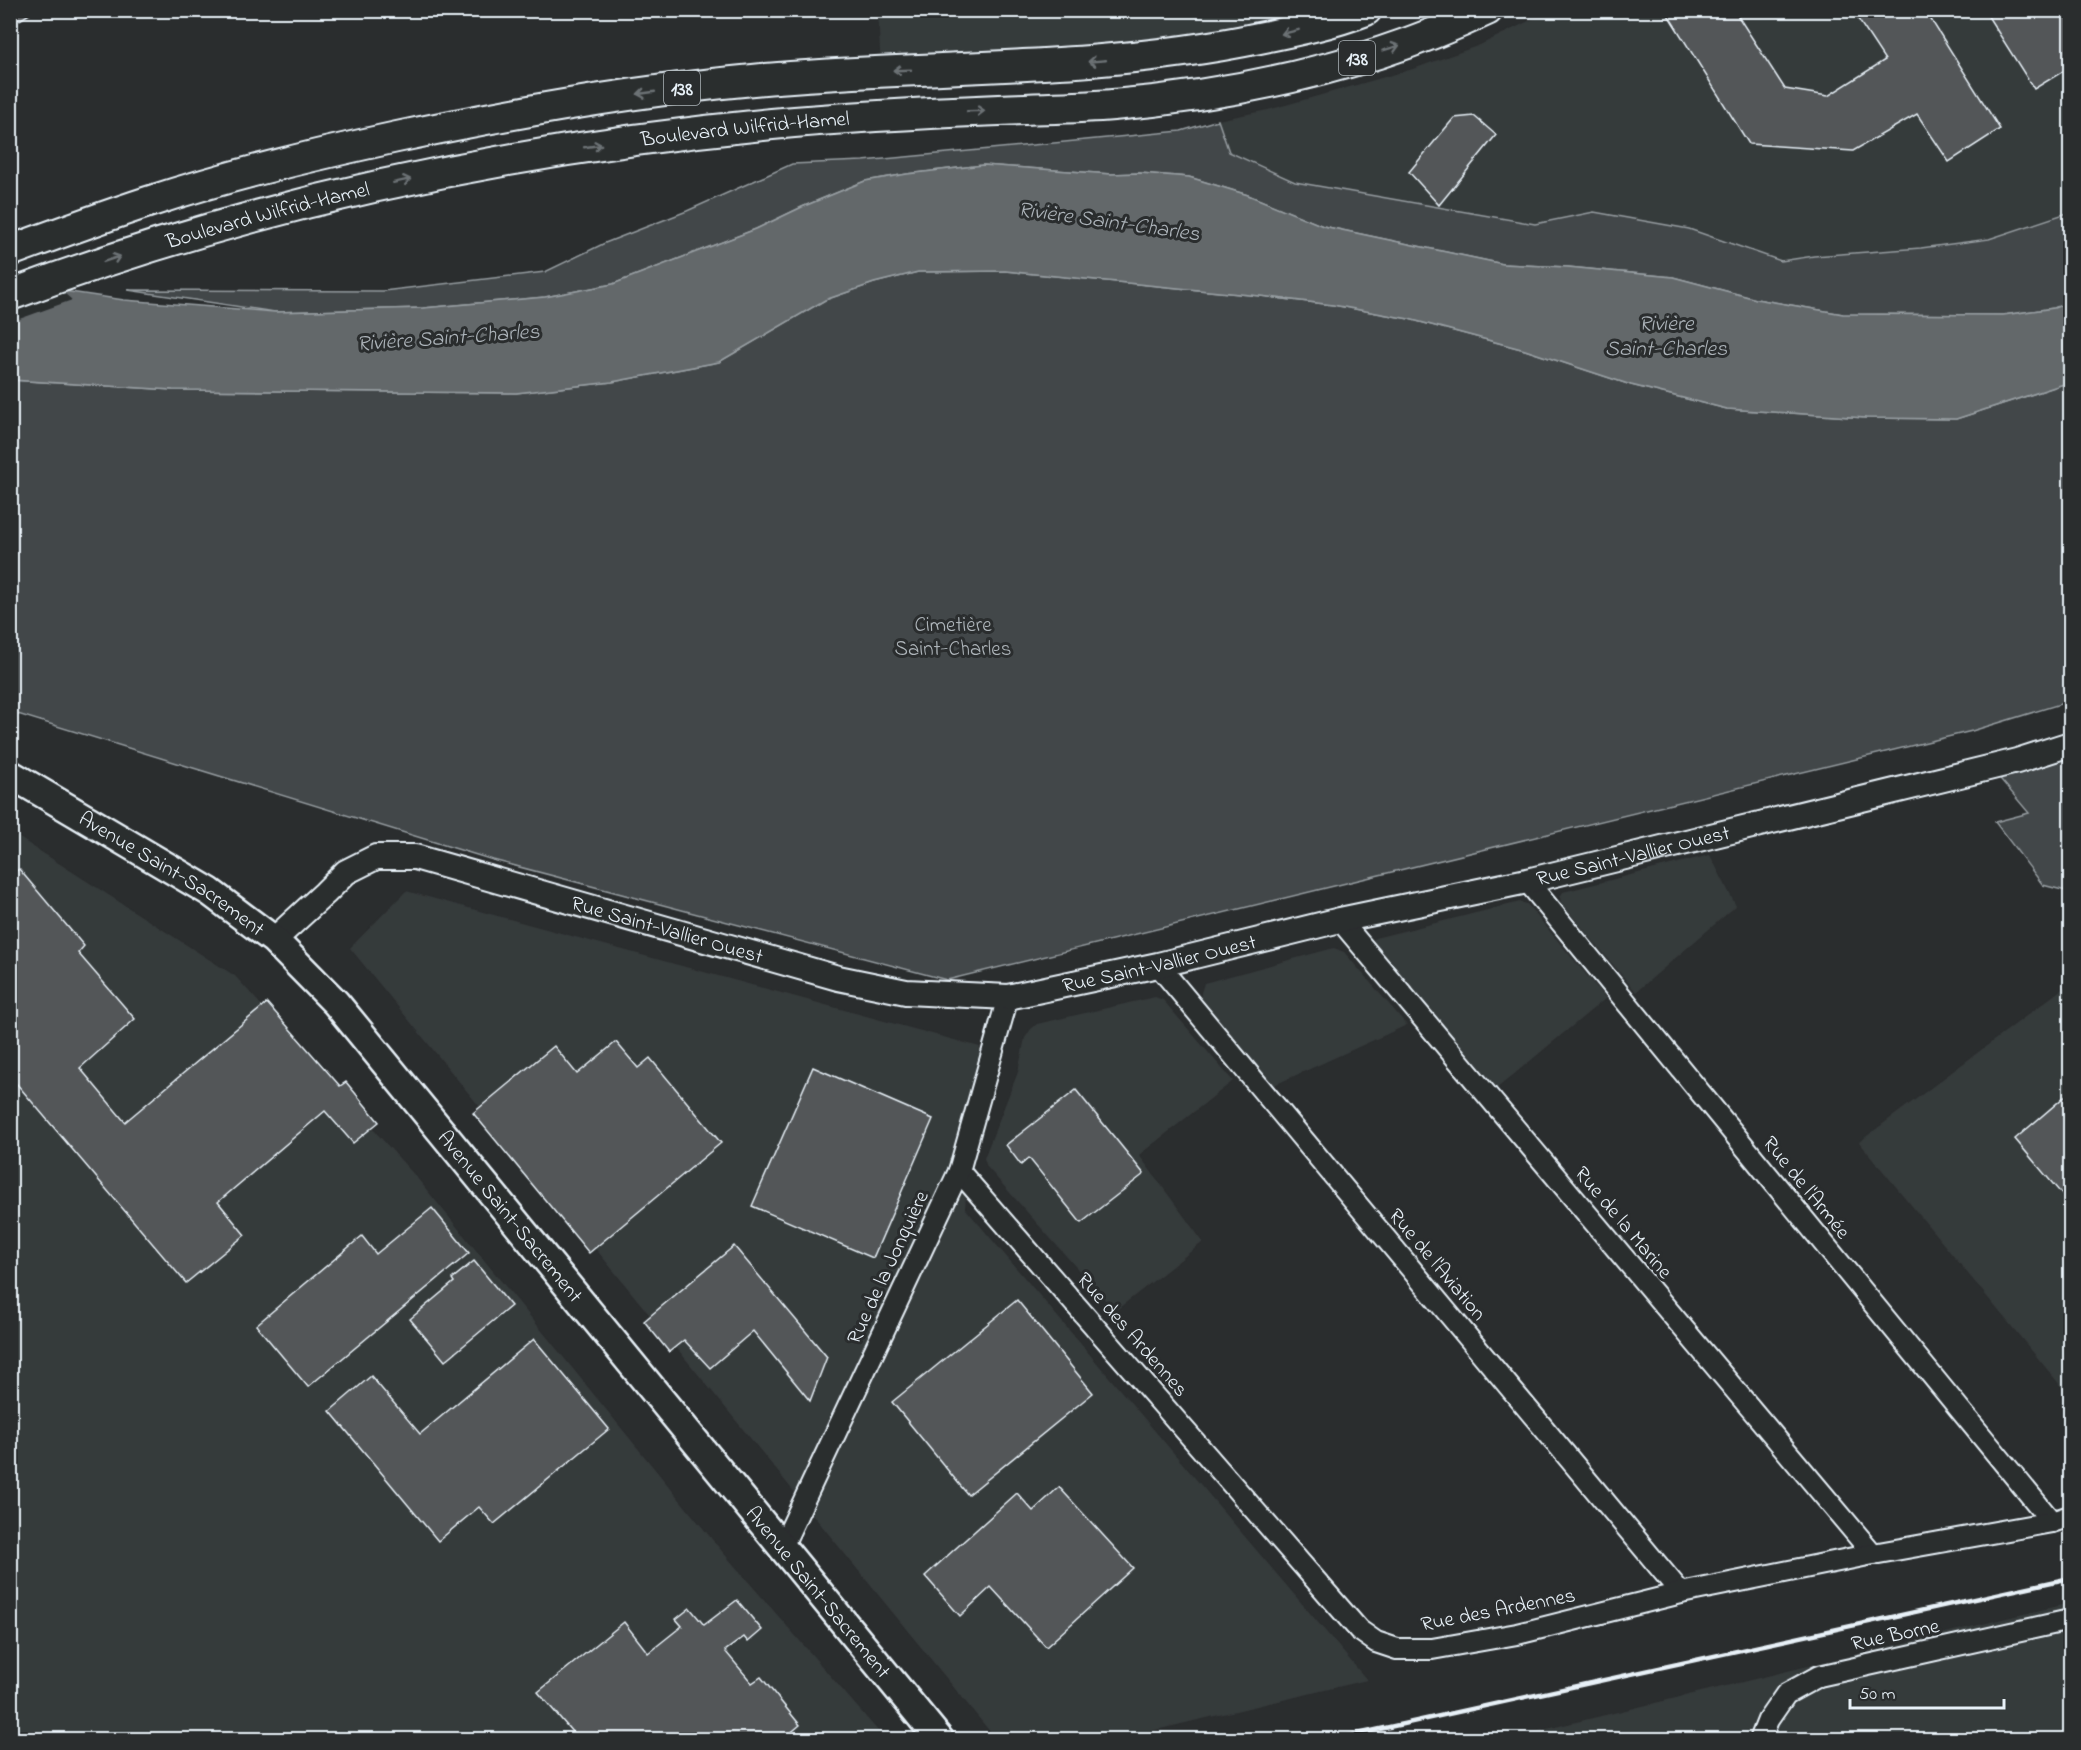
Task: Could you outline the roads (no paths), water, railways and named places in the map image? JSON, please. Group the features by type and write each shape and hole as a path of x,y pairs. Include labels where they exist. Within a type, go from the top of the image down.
{"main road":[{"name":"Boulevard Wilfrid-Hamel","path":"12,251 148,202 238,175 351,147 534,110 753,80 881,71 1069,63 1156,56 1285,33 1366,10"},
{"name":"Boulevard Wilfrid-Hamel","path":"10,295 224,224 384,185 544,152 771,124 886,115 1108,106 1212,93 1274,81 1348,61 1409,42 1487,10"},
{"name":"Avenue Saint-Sacrement","path":"10,774 210,892 274,940 336,1003 940,1740"}],"street":[{"name":"Rue Saint-Vallier Ouest","path":"274,940 346,872 376,856 415,856 838,978 906,992 1008,997 1158,965 1340,920 1527,881 2017,761 2070,744"},
{"name":"Rue de l'Armée","path":"1527,881 2061,1519"},
{"name":"Rue de la Marine","path":"1340,920 1873,1554"},
{"name":"Rue de l'Aviation","path":"1158,965 1681,1593"},
{"name":"Rue de la Jonquière","path":"782,1547 958,1171 1008,997"},
{"name":"Rue des Ardennes","path":"958,1171 1359,1630 1376,1642 1397,1649 1432,1649 1517,1634 1681,1593 2061,1519"},
{"name":"Rue Borne","path":"1760,1740 1768,1720 1786,1694 1819,1676 2070,1620"}],"water":[{"name":"Rivière Saint-Charles","path":"983,165 1189,177 1248,195 1323,226 1503,264 1568,267 1673,277 1756,299 1843,314 2003,315 2054,308 2070,302 2070,382 1956,419 1866,418 1727,409 1631,385 1525,350 1409,319 1333,305 1260,296 1005,271 918,272 874,283 825,300 719,362 612,382 516,393 173,390 11,380 10,283 124,300 275,312 423,308 545,297 613,284 756,229 865,181"}],"railway":[{"path":"1330,1740 2070,1578"}],"park label":[{"name":"Cimetière Saint-Charles","path":"953,636"}]}
